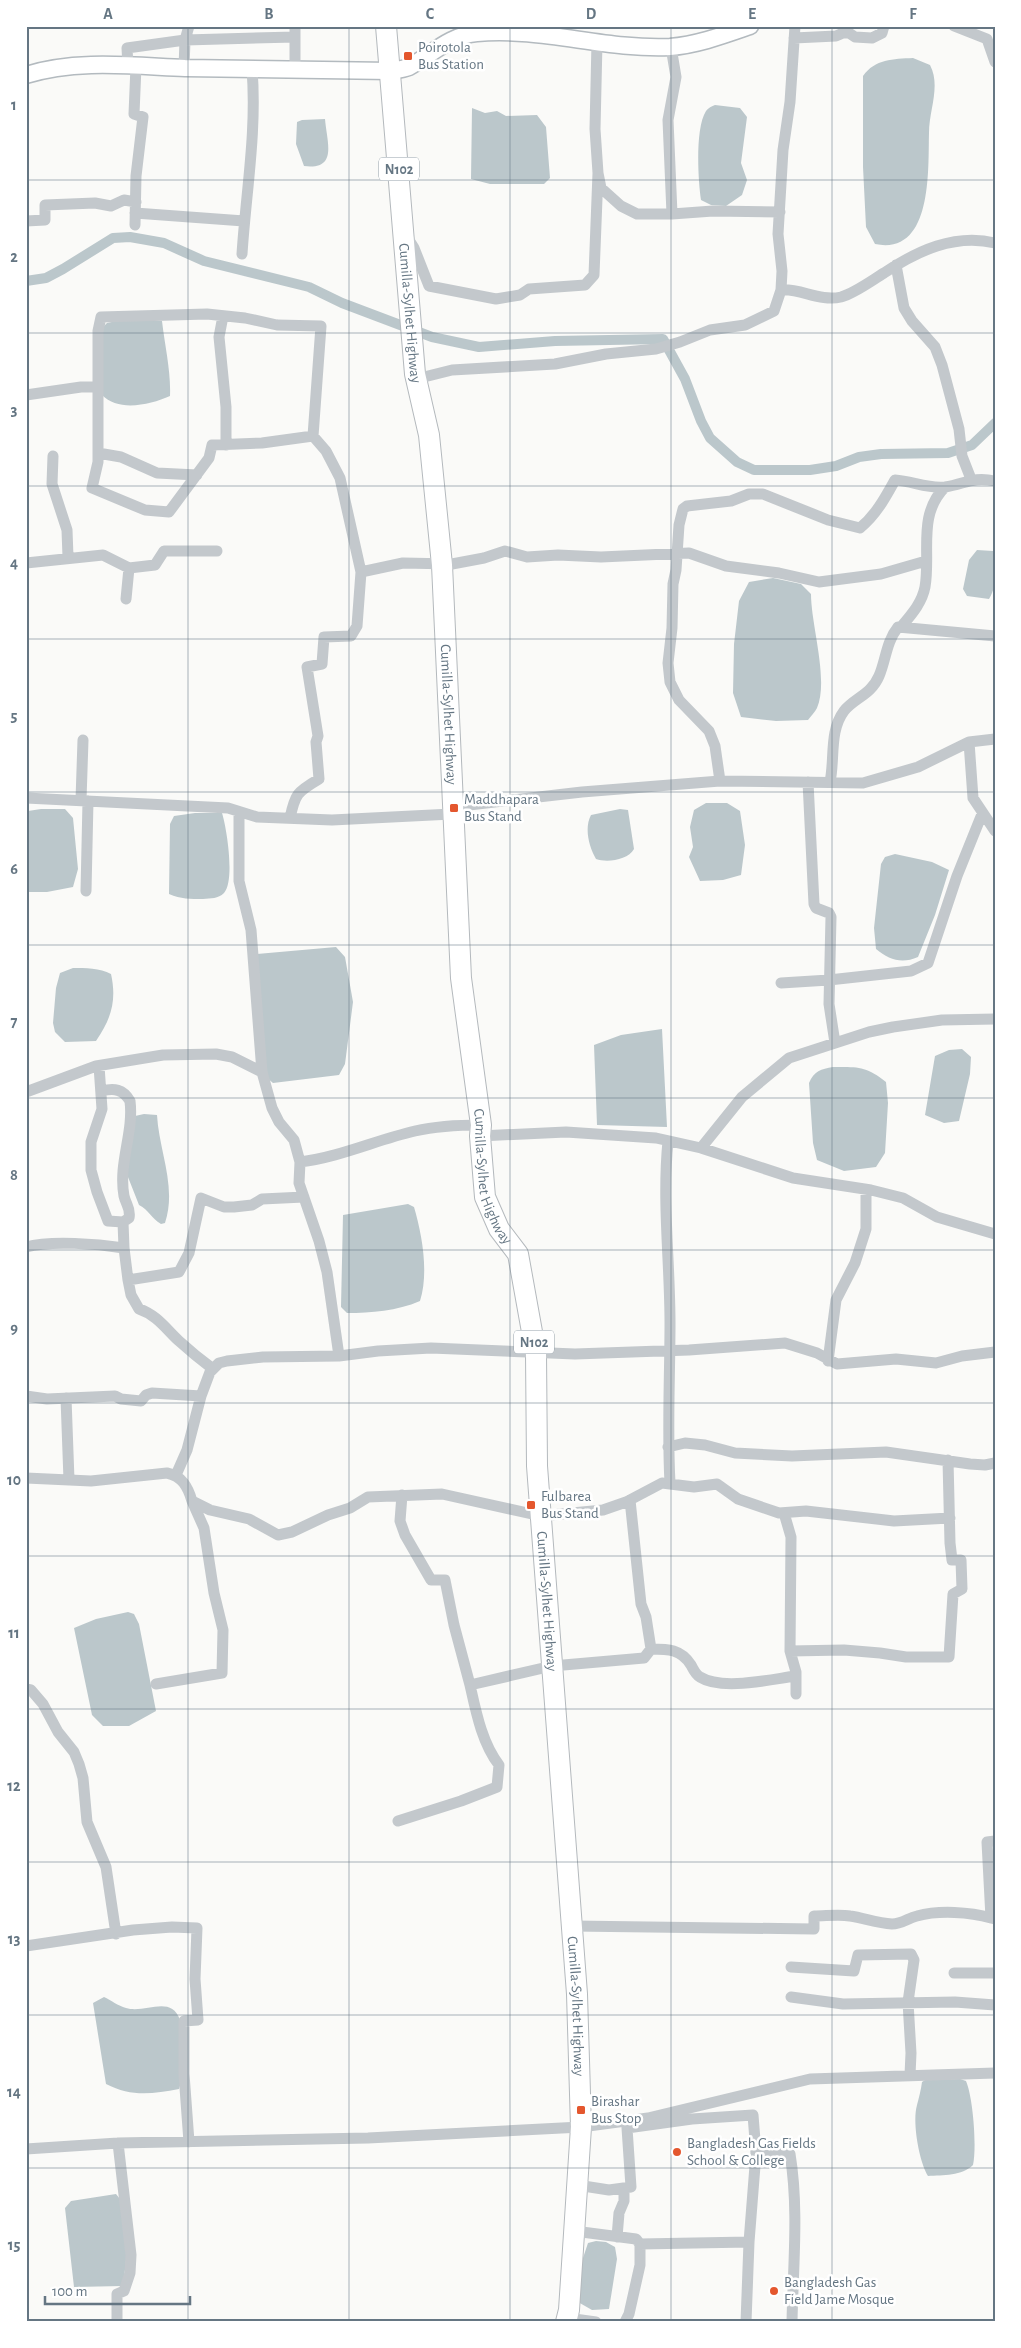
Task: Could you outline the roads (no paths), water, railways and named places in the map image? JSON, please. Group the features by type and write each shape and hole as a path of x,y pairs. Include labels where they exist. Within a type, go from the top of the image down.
{"highway":[{"name":"Cumilla-Sylhet Highway","path":"386,26 416,376 428,435 442,565 461,978 480,1130 485,1197 499,1228 518,1254 536,1354 541,1516 577,1994 581,2127 566,2320"}],"street":[{"path":"184,68 184,40 189,26"},
{"path":"26,75 39,71 73,67 132,66 391,71 408,68 456,38 474,33 525,34 651,47 671,47 716,38 750,26"},
{"path":"416,376 452,370 555,364 606,354 632,352 680,342 710,330 745,325 774,311 781,290 782,276 778,234 782,150 790,102 795,32 836,36 842,32 849,33 854,37 872,38 882,33 884,26"},
{"path":"954,26 992,41 995,62"},
{"path":"135,213 143,117 134,114 132,66 127,48 184,40 295,32 295,70"},
{"path":"404,232 414,248 429,286 496,299 520,295 529,289 586,285 594,275 598,173 595,129 597,42"},
{"path":"671,47 676,77 668,120 672,214"},
{"path":"242,254 254,96 252,69"},
{"path":"598,173 601,188 630,211 637,214 713,211 780,212"},
{"path":"26,221 45,220 45,205 95,203 111,206 124,200 135,213 244,221"},
{"path":"781,290 790,289 796,293 824,298 841,297 867,284 923,250 957,240 995,243"},
{"path":"896,265 904,308 912,322 935,347 942,365 962,456 970,479"},
{"path":"290,818 294,798 319,779 316,742 318,736 306,667 322,664 324,637 351,636 357,626 361,572 352,539 344,489 329,456 312,436 321,326 277,325 223,316 158,314 101,317 98,331 98,453 92,488 144,510 169,512 209,458 212,445 262,444 312,436"},
{"path":"223,316 220,337 226,445"},
{"path":"26,395 81,387 98,387"},
{"path":"98,453 121,457 157,473 197,475"},
{"path":"53,456 52,484 67,530 68,557"},
{"path":"720,781 715,746 709,731 679,700 670,682 668,662 673,584 681,513 687,506 731,501 749,494 763,494 834,522 860,528 870,520 883,503 895,480 906,481 916,485 945,487 977,478 995,481"},
{"path":"830,782 835,733 841,716 847,708 865,695 876,681 892,635 898,627 901,627 922,597 926,561 925,545 931,506 945,487"},
{"path":"26,562 103,555 129,568 141,568 154,565 164,551 217,550"},
{"path":"361,572 403,563 442,565 484,558 505,551 527,557 558,554 601,557 689,553 732,568 779,573 818,582 881,574 926,561"},
{"path":"126,599 129,568"},
{"path":"901,627 995,636"},
{"path":"26,798 228,808 257,817 332,820 452,810 582,792 720,781 862,783 918,767 969,742 995,739"},
{"path":"83,740 86,891"},
{"path":"969,742 972,798 995,831"},
{"path":"808,782 814,904 816,908 829,913 831,916 829,1004 835,1043"},
{"path":"239,812 239,880 251,930 262,1072 272,1108 279,1122 294,1140 300,1162 300,1183 327,1272 339,1356"},
{"path":"781,983 912,971 928,963 957,876 982,814"},
{"path":"701,1148 742,1096 788,1058 869,1032 942,1020 995,1019"},
{"path":"26,1092 99,1066 163,1055 216,1054 237,1059 262,1072"},
{"path":"99,1066 102,1109 91,1142 91,1170 96,1192 108,1221 123,1222 129,1218 131,1212 124,1196 124,1156 130,1130 130,1101 121,1091 112,1089 102,1091"},
{"path":"300,1162 328,1157 414,1131 443,1125 480,1130 566,1132 656,1138 701,1148 793,1178 903,1198 937,1216 995,1234"},
{"path":"668,1141 664,1194 668,1242 668,1447 670,1483"},
{"path":"828,1361 836,1300 855,1263 866,1229 866,1190"},
{"path":"128,1280 179,1272 189,1254 201,1198 224,1207 234,1207 252,1205 262,1200 304,1197"},
{"path":"123,1222 128,1280 131,1294 139,1309 149,1312 178,1340 213,1369"},
{"path":"26,1247 42,1244 101,1244 124,1248"},
{"path":"176,1475 187,1450 201,1396 213,1369 219,1363 244,1358 339,1356 378,1351 431,1348 473,1348 536,1354 669,1351 785,1343 816,1353 828,1361 837,1364 896,1359 936,1363 962,1356 995,1352"},
{"path":"26,1396 47,1399 114,1396 121,1399 141,1400 146,1395 152,1393 201,1396"},
{"path":"66,1398 69,1480"},
{"path":"668,1447 685,1443 705,1445 735,1453 792,1456 886,1452 985,1466 995,1463"},
{"path":"790,1651 844,1650 880,1653 906,1658 949,1657 953,1594 962,1589 960,1560 952,1560 951,1553 948,1460"},
{"path":"26,1478 69,1480 128,1478 167,1473 176,1475 188,1488 204,1528 214,1593 223,1630 222,1673 156,1684"},
{"path":"192,1501 210,1510 249,1519 278,1535 292,1532 328,1515 350,1508 368,1497 402,1494 442,1494 541,1516 603,1510 630,1500 662,1483 694,1487 718,1484 738,1499 779,1513 806,1511 894,1521 950,1518"},
{"path":"398,1822 461,1802 497,1787 499,1765 491,1754 476,1712 454,1625 446,1580 431,1580 405,1535 400,1521 402,1494"},
{"path":"470,1685 552,1666 644,1658 651,1649 642,1604 630,1500"},
{"path":"784,1513 791,1537 790,1651 796,1676 796,1694"},
{"path":"651,1649 675,1650 685,1656 699,1677 717,1682 741,1683 796,1676"},
{"path":"26,1689 30,1690 42,1704 58,1732 74,1752 79,1764 83,1778 87,1822 108,1877 116,1934"},
{"path":"572,1926 814,1928 814,1916 849,1916 870,1922 894,1924 907,1922 920,1915 936,1914 980,1915 993,1919 987,1842 995,1841"},
{"path":"26,1946 172,1927 197,1928 195,1979 198,2020 184,2021 184,2074 189,2142"},
{"path":"790,1967 854,1971 858,1955 910,1954 914,1960 908,2002 911,2053 910,2075"},
{"path":"954,1973 995,1973"},
{"path":"791,1997 843,2004 955,2002 995,2005"},
{"path":"26,2149 118,2143 368,2138 581,2127 648,2118 810,2079 995,2073"},
{"path":"577,2185 609,2190 631,2187 627,2128 753,2115 756,2152 749,2242 746,2322"},
{"path":"117,2322 117,2294 124,2290 127,2282 130,2273 131,2256 118,2143"},
{"path":"756,2152 790,2154 793,2170 792,2322"},
{"path":"617,2237 618,2213 624,2201 624,2188"},
{"path":"574,2231 636,2239 640,2244 640,2265 629,2314 625,2322"},
{"path":"640,2244 749,2242"},
{"path":"566,2320 596,2322"}],"waterway":[{"path":"26,281 46,278 113,238 130,237 164,243 204,261 309,287 342,303 432,337 479,347 555,341 663,339 685,379 701,421 710,438 737,462 754,470 810,470 836,466 859,457 881,454 948,453 972,445 995,423"}],"place":[{"name":"Poirotola Bus Station","path":"408,56"},
{"name":"Maddhapara Bus Stand","path":"454,808"},
{"name":"Fulbarea Bus Stand","path":"531,1505"},
{"name":"Birashar Bus Stop","path":"581,2110"},
{"name":"Bangladesh Gas Fields School & College","path":"677,2152"},
{"name":"Bangladesh Gas Field Jame Mosque","path":"774,2291"}]}
